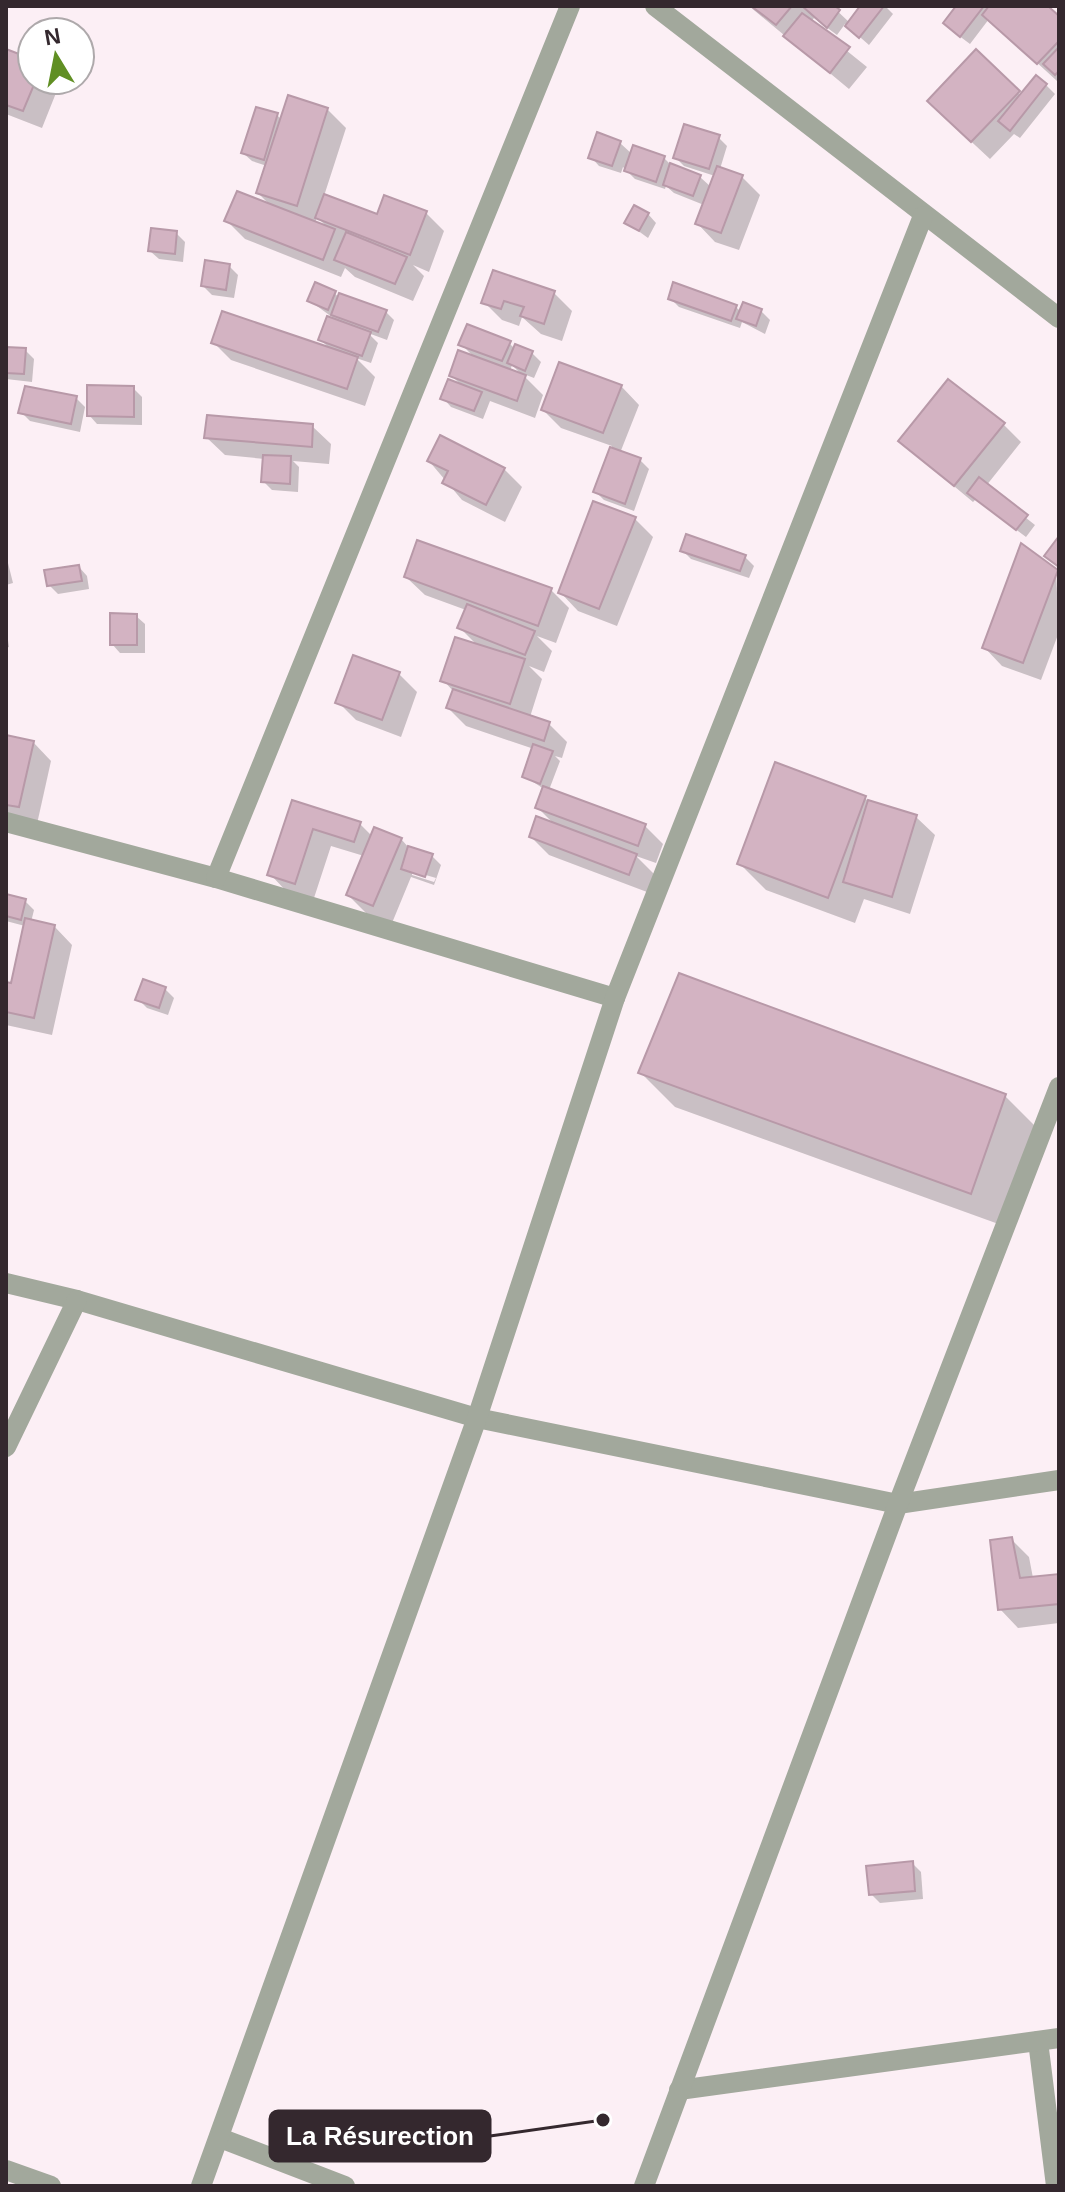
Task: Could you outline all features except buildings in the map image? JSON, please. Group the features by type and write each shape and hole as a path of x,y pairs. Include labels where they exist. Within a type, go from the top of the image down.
{"street":[{"path":"216,878 570,6"},
{"path":"655,6 1059,318"},
{"path":"201,2186 477,1418 615,998 923,216"},
{"path":"6,822 216,878 615,998"},
{"path":"644,2186 898,1504 1057,1098"},
{"path":"6,1283 77,1300 477,1418 898,1504 1059,1480"},
{"path":"6,1447 77,1300"},
{"path":"679,2090 1059,2038"},
{"path":"1038,2041 1056,2186"},
{"path":"220,2138 345,2186"},
{"path":"6,2170 51,2186"}],"place":[{"name":"La Résurection","path":"603,2120"}]}
